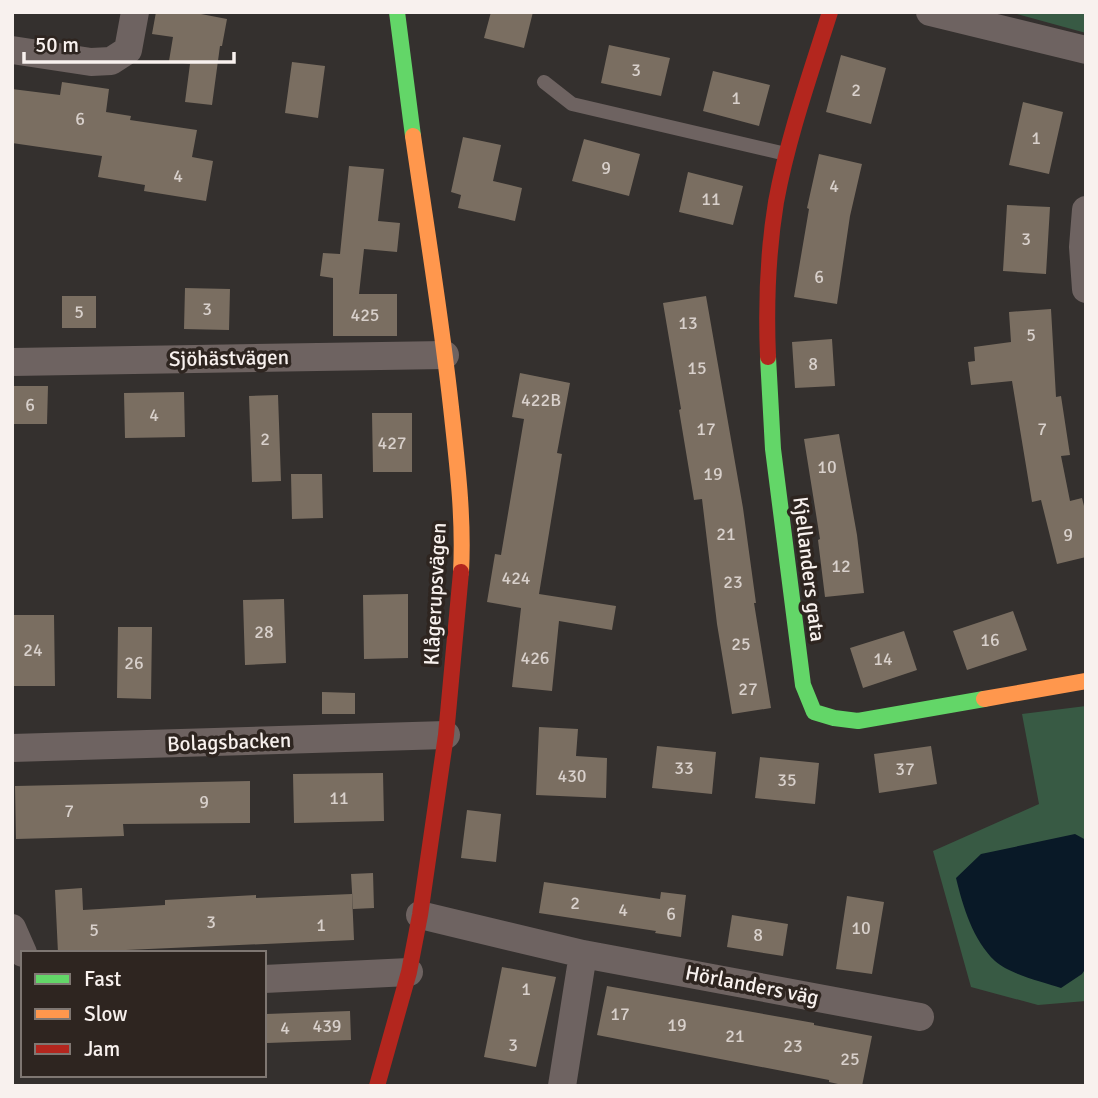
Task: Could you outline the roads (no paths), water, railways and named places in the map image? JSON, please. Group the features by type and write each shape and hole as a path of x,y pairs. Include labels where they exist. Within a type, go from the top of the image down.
{"street":[{"path":"12,50 91,62 111,61 128,50 135,12"},
{"name":"Klågerupsvägen","path":"377,1086 408,972 420,915 446,735 460,602 463,541 459,476 445,355 397,12"},
{"name":"Kjellanders gata","path":"830,12 797,113 776,204 766,313 773,449 803,685 814,712 859,721 1086,681"},
{"path":"930,12 1086,50"},
{"name":"Klågerupsvägen","path":"381,24 402,58"},
{"path":"1086,210 1083,247 1086,289"},
{"name":"Sjöhästvägen","path":"12,362 445,355"},
{"name":"Bolagsbacken","path":"12,748 446,735"},
{"name":"Hörlanders väg","path":"420,915 583,954 920,1017"},
{"path":"12,928 22,951"},
{"path":"562,1086 583,954"},
{"path":"266,979 408,972"}],"lane":[{"path":"544,82 572,104 788,155"}],"water":[{"path":"1075,834 1086,840 1086,968 1082,974 1061,988 1017,974 1001,966 987,953 975,933 956,878 981,854"}]}
